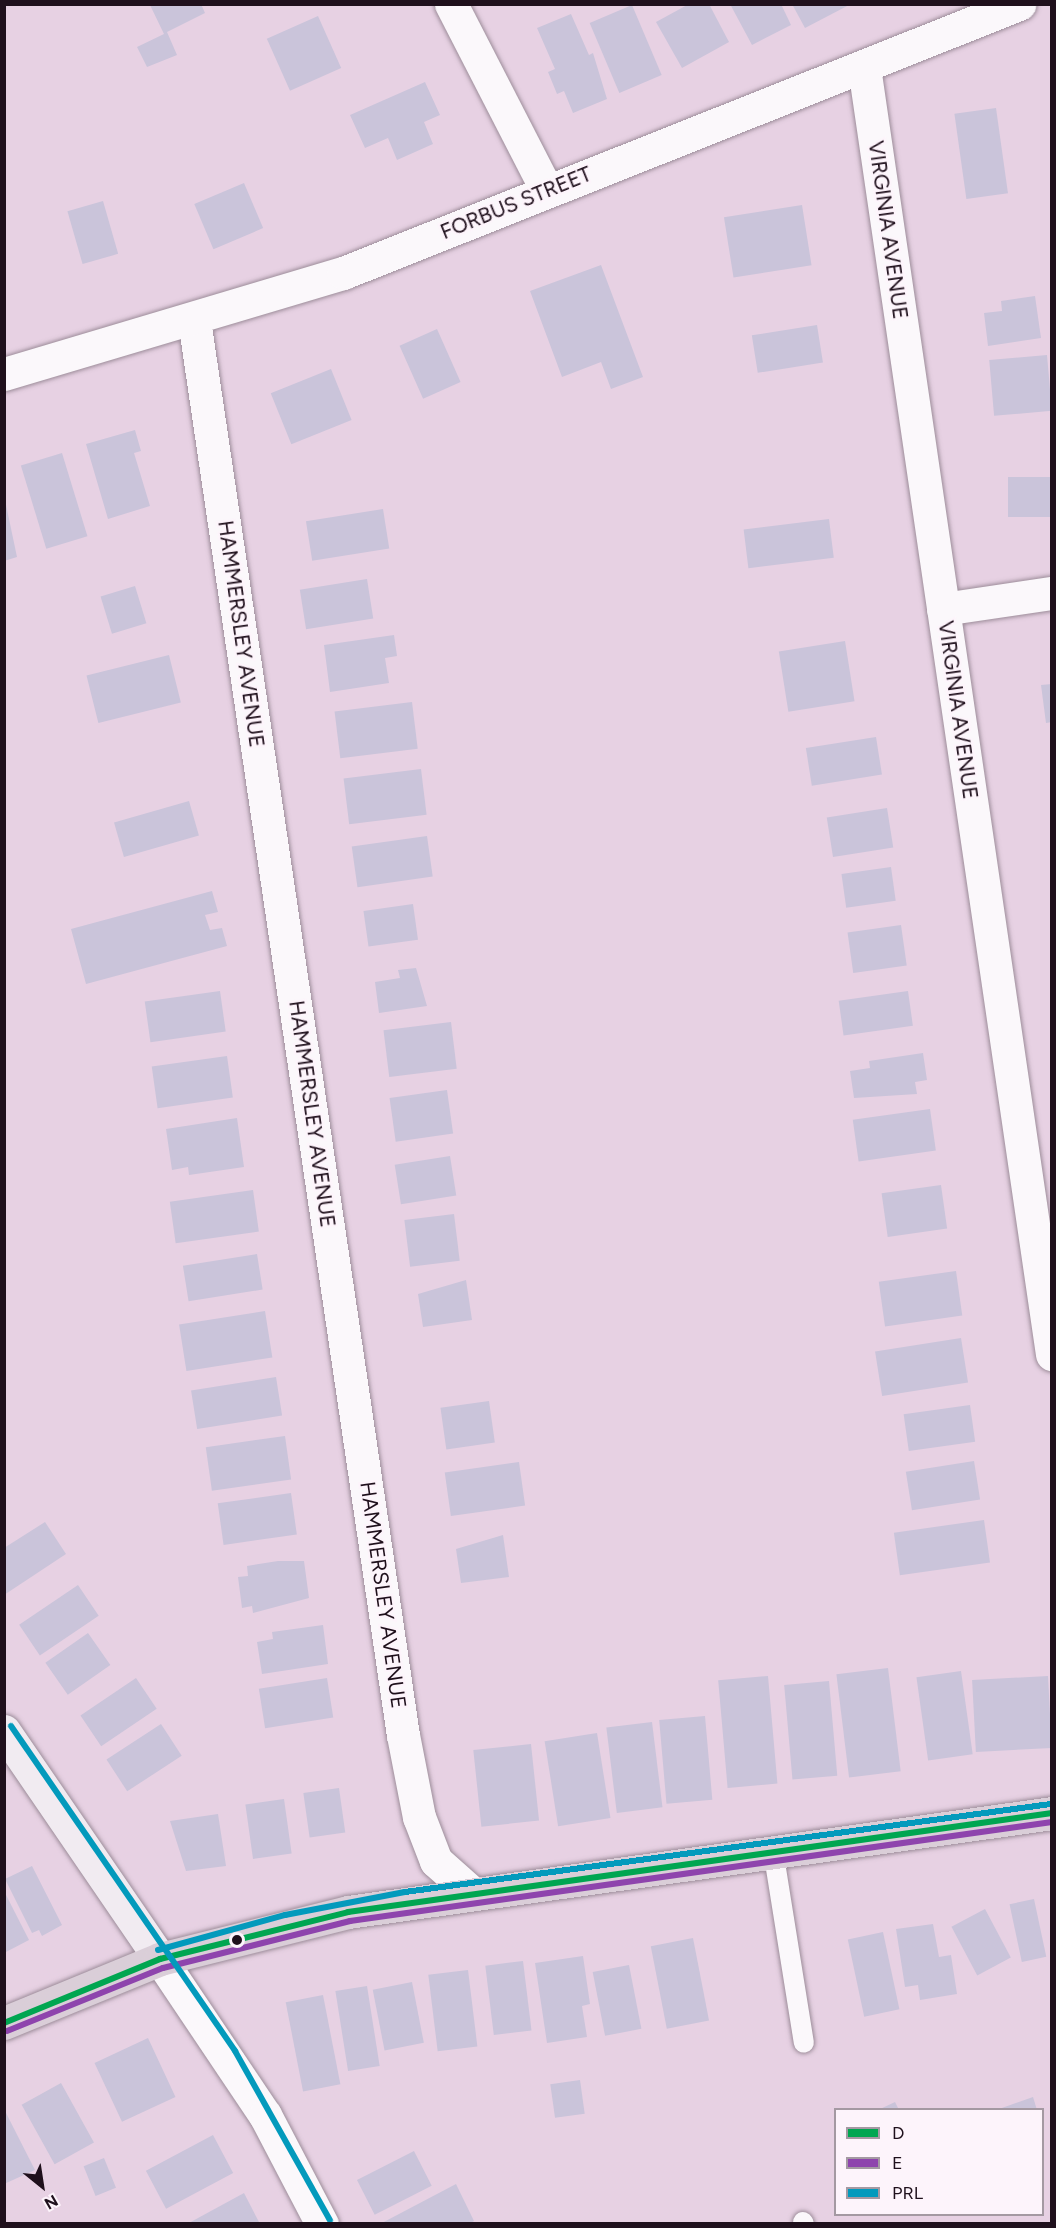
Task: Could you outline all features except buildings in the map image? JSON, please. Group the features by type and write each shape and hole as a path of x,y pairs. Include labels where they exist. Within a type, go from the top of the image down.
{"highway":[{"path":"4,2023 160,1959 287,1924 470,1891 1052,1813"}],"street":[{"path":"451,4 546,189"},
{"name":"FORBUS STREET","path":"4,374 194,320 342,273 546,189 864,67 1018,4"},
{"name":"VIRGINIA AVENUE","path":"864,67 943,609 1044,1249 1052,1354"},
{"name":"HAMMERSLEY AVENUE","path":"194,320 404,1735 419,1817 436,1861 470,1891"},
{"path":"943,609 1052,593"},
{"path":"4,1731 265,2115 322,2223"}],"lane":[{"path":"773,1850 804,2043"}],"transit line":[{"name":"PRL","path":"11,1726 235,2051 330,2220"},
{"name":"PRL","path":"158,1950 285,1915 405,1892 1051,1804"},
{"name":"D","path":"4,2023 160,1959 348,1912 1052,1813"},
{"name":"E","path":"7,2031 163,1968 350,1921 1052,1822"}]}
